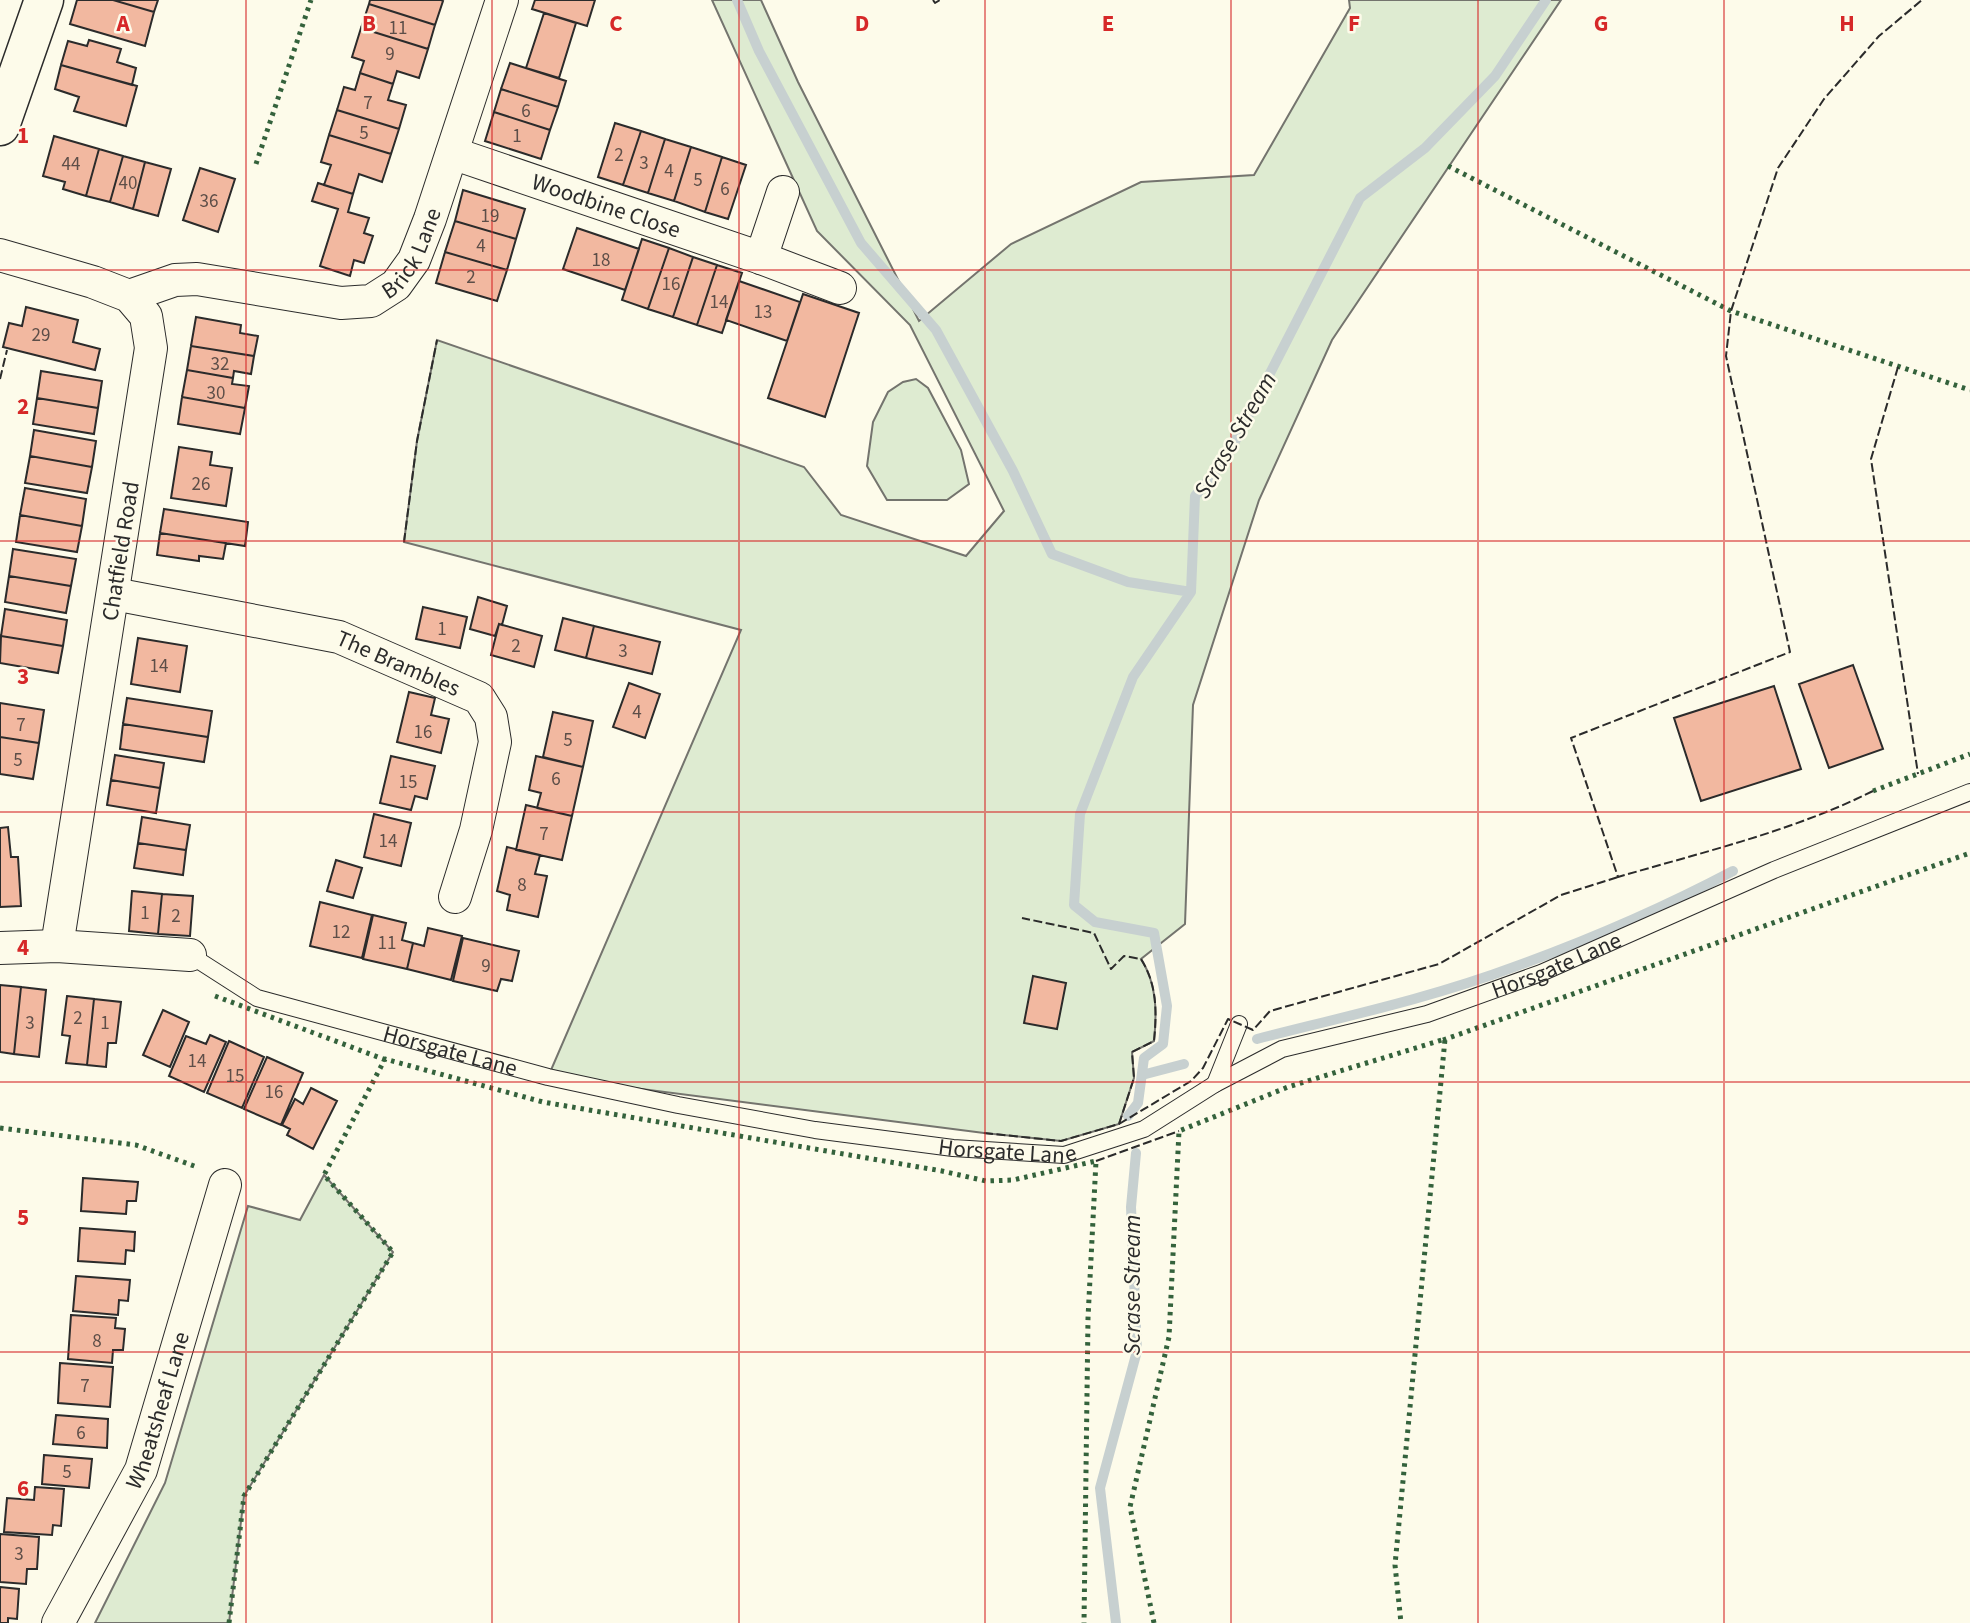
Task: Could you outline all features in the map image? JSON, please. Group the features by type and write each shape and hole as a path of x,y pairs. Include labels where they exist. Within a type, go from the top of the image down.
{"main road":[{"path":"0,126 44,0"}],"street":[{"name":"Brick Lane","path":"129,296 175,280 197,279 330,302 371,301 396,285 414,260 430,219 502,0"},
{"name":"Woodbine Close","path":"452,153 761,258 840,288"},
{"path":"761,258 783,192"},
{"path":"0,255 93,282 129,296"},
{"name":"Chatfield Road","path":"57,946 151,348 146,316 129,296"},
{"name":"The Brambles","path":"114,594 339,636 479,698 491,717 495,742 476,830 455,897"},
{"name":"Horsgate Lane","path":"0,948 57,946 190,955"},
{"name":"Wheatsheaf Lane","path":"58,1623 141,1470 225,1185"}],"lane":[{"name":"Horsgate Lane","path":"190,955 257,998 548,1077 678,1105 815,1130 953,1148 1064,1155 1144,1129 1215,1084 1282,1049 1427,1014 1541,973 1774,870 1970,792"},
{"path":"1215,1084 1239,1024"}],"green space":[{"path":"712,0 761,0 798,82 919,321 1011,244 1141,182 1254,175 1350,8 1349,0 1561,0 1332,340 1259,500 1193,705 1185,924 1141,959 1150,978 1155,999 1154,1041 1132,1052 1134,1078 1119,1124 1061,1141 548,1077 741,630 404,542 417,441 437,340 804,467 841,515 966,556 1004,511 910,325 817,231"},
{"path":"916,379 928,388 961,450 969,484 947,500 887,500 867,466 873,422 888,392 903,382"},
{"path":"324,1175 393,1252 244,1496 229,1623 95,1623 165,1483 248,1206 300,1220"}],"building":[{"path":"77,0 113,0 154,12 145,46 70,24"},
{"path":"113,0 158,0 154,12"},
{"path":"370,0 443,1 435,25 369,4"},
{"path":"535,0 595,0 587,26 532,9"},
{"path":"369,4 435,25 428,49 361,28"},
{"path":"544,13 576,23 559,78 526,68"},
{"path":"361,28 428,49 419,78 397,71 393,84 360,73 364,61 352,57"},
{"path":"89,40 121,49 117,62 136,68 132,85 61,65 68,41 87,46"},
{"path":"510,63 566,81 558,107 501,89"},
{"path":"61,65 137,86 126,126 74,111 79,97 55,89"},
{"path":"360,73 393,84 388,100 406,105 399,129 337,110 344,87 355,90"},
{"path":"501,89 558,107 550,130 494,112"},
{"path":"337,110 399,129 391,154 329,135"},
{"path":"494,112 550,130 541,159 485,141"},
{"path":"615,123 641,131 623,185 598,177"},
{"path":"641,131 665,139 648,193 623,185"},
{"path":"329,135 391,154 382,182 359,174 353,194 324,185 331,165 321,162"},
{"path":"54,136 99,149 86,196 63,189 65,182 43,176"},
{"path":"665,139 691,147 674,201 648,193"},
{"path":"691,147 722,157 705,212 674,201"},
{"path":"99,149 123,156 110,202 86,196"},
{"path":"123,156 145,162 133,209 110,202"},
{"path":"722,157 746,165 728,219 705,212"},
{"path":"145,162 171,169 158,216 133,209"},
{"path":"200,168 235,179 218,232 183,220"},
{"path":"318,183 353,194 348,212 369,218 364,233 373,236 364,263 354,260 350,276 320,266 338,209 312,201"},
{"path":"463,190 525,209 516,239 455,221"},
{"path":"455,221 516,239 507,270 445,252"},
{"path":"577,228 639,249 625,290 563,269"},
{"path":"642,239 669,248 648,309 622,300"},
{"path":"669,248 693,257 673,317 648,309"},
{"path":"445,252 507,270 497,301 436,283"},
{"path":"693,257 717,265 697,325 673,317"},
{"path":"717,265 742,273 722,333 697,325"},
{"path":"739,281 800,302 787,341 726,320"},
{"path":"803,294 859,313 825,417 768,398"},
{"path":"26,307 78,320 73,342 100,349 95,370 3,347 9,323 22,326"},
{"path":"196,317 241,325 240,333 258,336 254,356 191,346"},
{"path":"191,346 254,356 251,374 234,371 233,378 187,370"},
{"path":"187,370 233,378 232,384 249,386 245,408 182,397"},
{"path":"41,371 102,381 98,408 37,398"},
{"path":"182,397 245,408 240,434 178,424"},
{"path":"37,398 98,408 94,434 33,424"},
{"path":"34,430 96,441 92,467 30,456"},
{"path":"179,447 212,452 210,465 232,468 226,506 171,498"},
{"path":"30,456 92,467 87,493 25,483"},
{"path":"25,488 86,499 82,526 20,515"},
{"path":"164,509 248,522 245,546 160,533"},
{"path":"20,515 82,526 77,552 16,542"},
{"path":"160,533 226,543 223,559 199,556 199,561 157,555"},
{"path":"13,549 76,559 71,586 9,576"},
{"path":"9,576 71,586 66,613 5,602"},
{"path":"478,597 507,606 502,625 499,624 495,636 470,629"},
{"path":"423,607 467,617 460,648 416,639"},
{"path":"5,609 67,620 63,646 1,636"},
{"path":"563,618 594,626 586,658 555,650"},
{"path":"499,624 542,636 534,667 491,655"},
{"path":"594,626 660,642 652,674 586,658"},
{"path":"1,636 63,646 58,673 0,663"},
{"path":"138,638 187,646 180,692 131,684"},
{"path":"1853,665 1883,749 1829,768 1799,684"},
{"path":"629,683 660,694 645,738 613,727"},
{"path":"1774,686 1801,769 1701,801 1674,718"},
{"path":"409,692 435,698 431,715 449,719 441,753 397,742"},
{"path":"127,698 212,711 208,737 123,724"},
{"path":"0,703 44,710 39,743 0,737"},
{"path":"553,712 593,721 583,767 543,757"},
{"path":"123,724 208,737 204,762 120,749"},
{"path":"0,737 39,743 33,779 0,774"},
{"path":"115,755 164,763 160,788 111,780"},
{"path":"391,756 435,766 427,799 415,796 411,810 380,803"},
{"path":"536,756 583,767 572,816 537,808 541,793 529,790"},
{"path":"111,780 160,788 156,813 107,805"},
{"path":"526,805 572,816 562,860 516,850"},
{"path":"374,814 411,823 401,866 364,857"},
{"path":"142,817 190,825 186,850 138,843"},
{"path":"8,827 11,857 18,857 21,906 0,907 0,828"},
{"path":"138,843 186,850 183,875 134,868"},
{"path":"507,847 540,855 535,874 547,876 538,917 507,910 510,895 497,891"},
{"path":"336,860 362,868 353,898 327,891"},
{"path":"132,891 162,894 158,934 129,931"},
{"path":"162,894 193,896 190,936 158,934"},
{"path":"320,902 372,915 362,958 310,946"},
{"path":"373,915 406,923 402,940 413,943 407,969 363,959"},
{"path":"428,928 462,936 451,980 407,969 413,943 424,946"},
{"path":"463,938 519,951 512,981 501,979 497,991 453,981"},
{"path":"1033,976 1066,983 1057,1029 1024,1023"},
{"path":"0,985 21,987 14,1054 0,1052"},
{"path":"21,987 46,990 39,1057 14,1054"},
{"path":"67,996 94,999 87,1065 66,1063 70,1036 62,1035"},
{"path":"94,999 121,1002 116,1043 108,1043 106,1067 87,1065"},
{"path":"163,1010 189,1022 170,1067 143,1055"},
{"path":"210,1035 226,1042 204,1092 169,1076 186,1036 206,1044"},
{"path":"229,1041 264,1057 242,1108 207,1093"},
{"path":"267,1057 303,1073 281,1125 244,1109"},
{"path":"311,1088 337,1101 313,1149 287,1135 290,1129 282,1125 295,1099 303,1104"},
{"path":"83,1178 138,1182 136,1201 127,1201 126,1214 81,1211"},
{"path":"80,1228 135,1232 134,1251 126,1250 125,1264 78,1261"},
{"path":"76,1276 130,1280 128,1301 119,1300 118,1315 73,1311"},
{"path":"71,1315 116,1318 115,1328 125,1329 123,1350 113,1350 112,1363 68,1359"},
{"path":"60,1363 113,1367 110,1407 58,1403"},
{"path":"56,1415 108,1419 107,1448 53,1444"},
{"path":"44,1455 92,1459 89,1488 42,1484"},
{"path":"35,1487 64,1489 61,1526 53,1525 52,1535 4,1532 7,1498 34,1500"},
{"path":"0,1534 39,1537 37,1569 27,1569 26,1584 0,1582"},
{"path":"0,1587 19,1589 17,1619 8,1618 8,1623 0,1623"}],"waterway":[{"path":"737,0 759,51 861,243 936,330 1013,471 1052,554 1128,582 1191,592"},
{"name":"Scrase Stream","path":"1128,1116 1138,1103 1144,1058 1163,1044 1167,1006 1154,933 1095,922 1074,905 1080,814 1133,677 1191,592 1195,496 1226,459 1360,198 1425,148 1495,76 1546,0"},
{"path":"1257,1039 1483,978 1625,923 1733,871"},
{"path":"1142,1075 1184,1064"},
{"name":"Scrase Stream","path":"1116,1623 1100,1488 1137,1351 1131,1207 1136,1153"}],"hedge":[{"path":"256,164 311,0"},
{"path":"1448,166 1731,311 1970,390"},
{"path":"1873,791 1970,754"},
{"path":"1443,1040 1970,853"},
{"path":"215,996 386,1060"},
{"path":"1154,1623 1130,1507 1169,1337 1179,1131 1288,1087 1445,1039 1395,1565 1401,1623"},
{"path":"229,1623 244,1496 393,1252 324,1175 385,1059 543,1102 942,1171 986,1181 1013,1180 1096,1161 1088,1318 1084,1623"},
{"path":"0,1128 136,1145 197,1167"}],"fence":[{"path":"933,0 935,3 940,0"},
{"path":"1873,791 1780,829 1618,877 1571,738 1790,652 1726,356 1731,311 1778,168 1824,99 1879,36 1922,0"},
{"path":"404,542 417,441 437,340"},
{"path":"0,379 7,350"},
{"path":"1898,367 1871,459 1918,774"},
{"path":"1119,1124 1191,1081 1203,1068 1228,1019 1253,1030 1270,1011 1439,964 1561,895 1618,877"},
{"path":"984,1133 1061,1141 1119,1124 1134,1078 1132,1052 1154,1041 1155,999 1150,978 1141,959 1124,956 1111,969 1094,933 1022,918"},
{"path":"1096,1161 1179,1131"}]}
